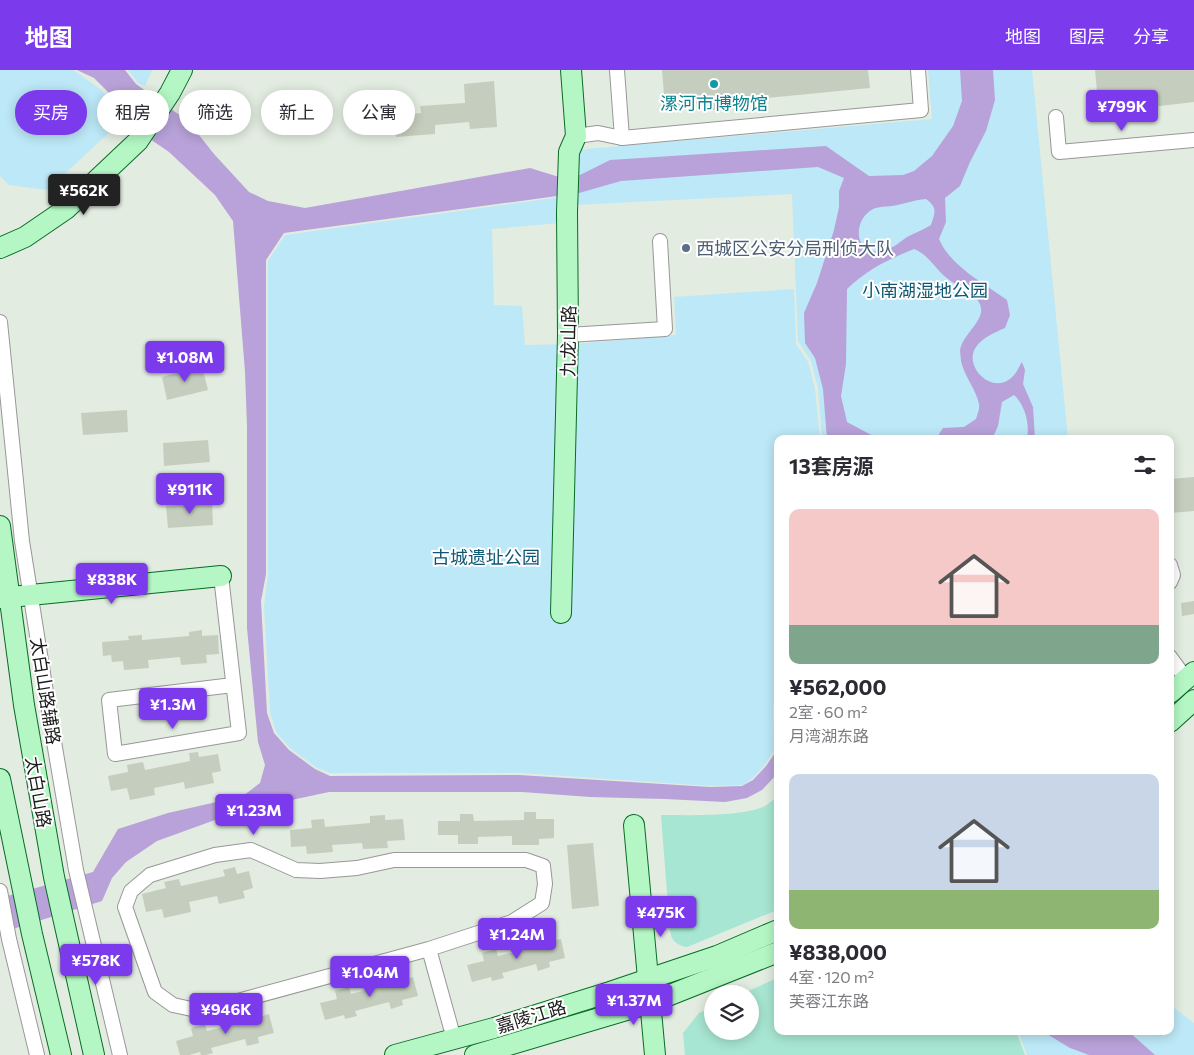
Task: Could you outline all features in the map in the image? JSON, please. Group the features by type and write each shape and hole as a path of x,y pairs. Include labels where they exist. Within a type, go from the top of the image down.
{"street":[{"path":"0,248 25,236 66,209 138,140 170,93 182,70"},
{"name":"九龙山路","path":"562,613 568,336 567,212 572,144 571,70"},
{"path":"617,70 622,138"},
{"path":"572,144 598,133 622,138 921,110 918,70"},
{"path":"1056,117 1060,152 1194,140"},
{"path":"568,336 665,329 660,241"},
{"name":"太白山路辅路","path":"0,322 22,542 76,870 120,1055"},
{"name":"太白山路","path":"0,526 4,598 54,877 94,1055"},
{"path":"4,598 221,576 233,686 238,733 115,754 109,700 233,686"},
{"path":"1174,661 1190,676 1174,690"},
{"path":"1174,718 1194,700"},
{"name":"太白山路","path":"0,779 32,934 61,1055"},
{"path":"634,825 655,1055"},
{"path":"251,850 296,870 320,871 357,868 394,860 526,860 543,866 545,884 542,902 512,922 429,949 201,1011 173,1005 155,992 125,907 131,891 150,875 215,855 251,850"},
{"path":"0,891 9,939 37,1055"},
{"name":"嘉陵江路","path":"396,1055 648,979 717,956 774,932"},
{"path":"429,949 454,1038"},
{"name":"嘉陵江路","path":"475,1055 650,1003 774,954"}],"green space":[{"path":"0,70 73,70 101,90 97,90 97,135 107,135 47,190 9,185 0,176"},
{"path":"128,70 152,70 145,86 138,83"},
{"name":"小南湖湿地公园","path":"928,70 1032,70 1068,435 822,435 818,388 811,361 798,341 792,194 575,205 575,150 932,119"},
{"name":"古城遗址公园","path":"560,197 560,223 492,229 494,305 522,306 525,345 574,344 676,335 674,297 794,289 796,344 808,362 815,389 820,435 774,435 774,750 764,766 752,779 743,785 710,786 521,773 330,773 317,768 291,749 276,732 270,712 264,606 268,574 268,261 285,235"},
{"path":"774,799 774,911 687,947 677,944 673,940 670,931 661,815 729,814 756,810"},
{"path":"774,979 774,1035 1018,1035 1025,1055 685,1055 683,1033 699,1013 704,1011 704,1040 759,1040 759,986"},
{"path":"1174,1008 1194,1023 1194,1055 1027,1055 1020,1035 1174,1035"}],"shaded area":[{"path":"77,70 125,70 136,84 144,90 106,90 94,78"},
{"path":"960,70 993,70 995,100 986,131 960,186 945,198 946,222 939,239 951,258 979,281 1007,300 1010,315 1005,328 989,336 976,347 973,363 983,377 990,382 998,383 1006,381 1014,375 1022,362 1025,370 1023,384 1033,407 1035,435 1027,435 1026,415 1014,395 1002,402 998,426 994,435 939,435 943,428 964,427 976,419 978,414 977,398 963,367 960,350 967,335 978,321 981,307 977,299 968,291 948,279 928,258 914,249 878,266 847,289 846,364 841,396 847,422 871,435 827,435 823,389 815,358 805,343 804,313 817,283 834,230 839,207 839,191 844,178 818,167 621,181 579,193 284,233 266,260 266,574 261,601 267,713 274,733 289,750 315,769 330,776 519,775 710,787 742,786 753,780 774,754 774,777 762,790 747,798 725,802 590,797 522,792 329,792 268,805 215,820 157,841 126,862 112,878 102,901 0,933 0,898 93,872 118,829 168,813 243,796 260,783 265,765 258,742 247,628 247,427 245,372 233,221 215,195 169,152 144,135 169,135 169,107 179,115 179,135 199,135 249,192 268,201 305,208 530,168 559,177 580,175 610,160 826,146 869,176 903,175 914,171 932,156 953,126 962,101","holes":["926,199 934,208 931,225 907,237 892,248 871,251 865,248 861,242 859,228 866,214 873,209"]},
{"path":"1049,1035 1132,1035 1155,1055 1089,1055 1070,1048"}],"building":[{"path":"662,70 868,70 870,88 748,100 733,108 722,110 712,110 695,104 665,107"},
{"path":"1095,70 1194,70 1194,102 1099,113"},
{"path":"494,81 497,127 470,129 469,122 435,125 435,134 396,137 396,135 415,135 415,114 421,113 420,106 465,103 464,84"},
{"path":"202,366 208,390 167,400 162,377"},
{"path":"127,410 128,432 83,435 81,413"},
{"path":"208,440 210,462 164,466 163,443"},
{"path":"1194,477 1194,511 1174,513 1174,479"},
{"path":"212,502 213,525 168,528 166,506"},
{"path":"1194,601 1194,614 1182,616 1181,603"},
{"path":"202,630 202,636 218,635 219,654 206,655 207,663 181,665 180,657 148,660 149,668 124,670 123,661 112,662 111,655 103,656 102,642 129,640 128,636 142,635 142,640 189,636 189,632"},
{"path":"198,752 199,757 218,754 221,771 212,773 214,783 185,789 184,782 154,788 155,795 130,800 127,788 111,791 108,776 128,772 127,765 143,762 145,770 190,761 189,753"},
{"path":"524,812 536,812 536,819 554,819 554,838 539,839 539,845 512,845 512,836 478,837 478,844 458,844 458,835 438,835 438,821 460,821 460,814 473,814 474,821 524,820"},
{"path":"385,815 385,820 403,819 405,840 387,841 388,848 363,849 362,843 332,845 333,852 307,854 306,846 291,847 290,830 312,828 311,820 324,819 325,827 370,823 370,816"},
{"path":"593,843 599,906 572,909 567,845"},
{"path":"235,867 237,874 249,871 253,888 243,891 245,898 219,904 217,896 189,902 191,912 164,918 162,909 146,912 142,894 166,888 164,882 179,879 181,886 225,876 223,870"},
{"path":"544,935 546,942 561,939 565,958 549,962 550,967 538,971 536,964 502,973 504,978 492,981 491,977 472,982 467,965 484,961 482,953 496,949 498,956 531,948 528,939"},
{"path":"397,973 399,981 413,977 418,996 402,1000 403,1005 391,1009 389,1002 355,1011 357,1016 345,1019 344,1015 325,1020 320,1003 337,999 335,991 349,987 351,994 383,986 381,977"},
{"path":"253,1011 255,1018 269,1014 274,1033 258,1037 259,1043 247,1046 245,1039 211,1048 213,1053 206,1055 201,1055 200,1052 180,1055 176,1041 193,1036 191,1028 205,1024 207,1031 239,1023 237,1015"}],"place":[{"name":"漯河市博物馆","path":"714,84"},
{"name":"西城区公安分局刑侦大队","path":"686,248"}]}
